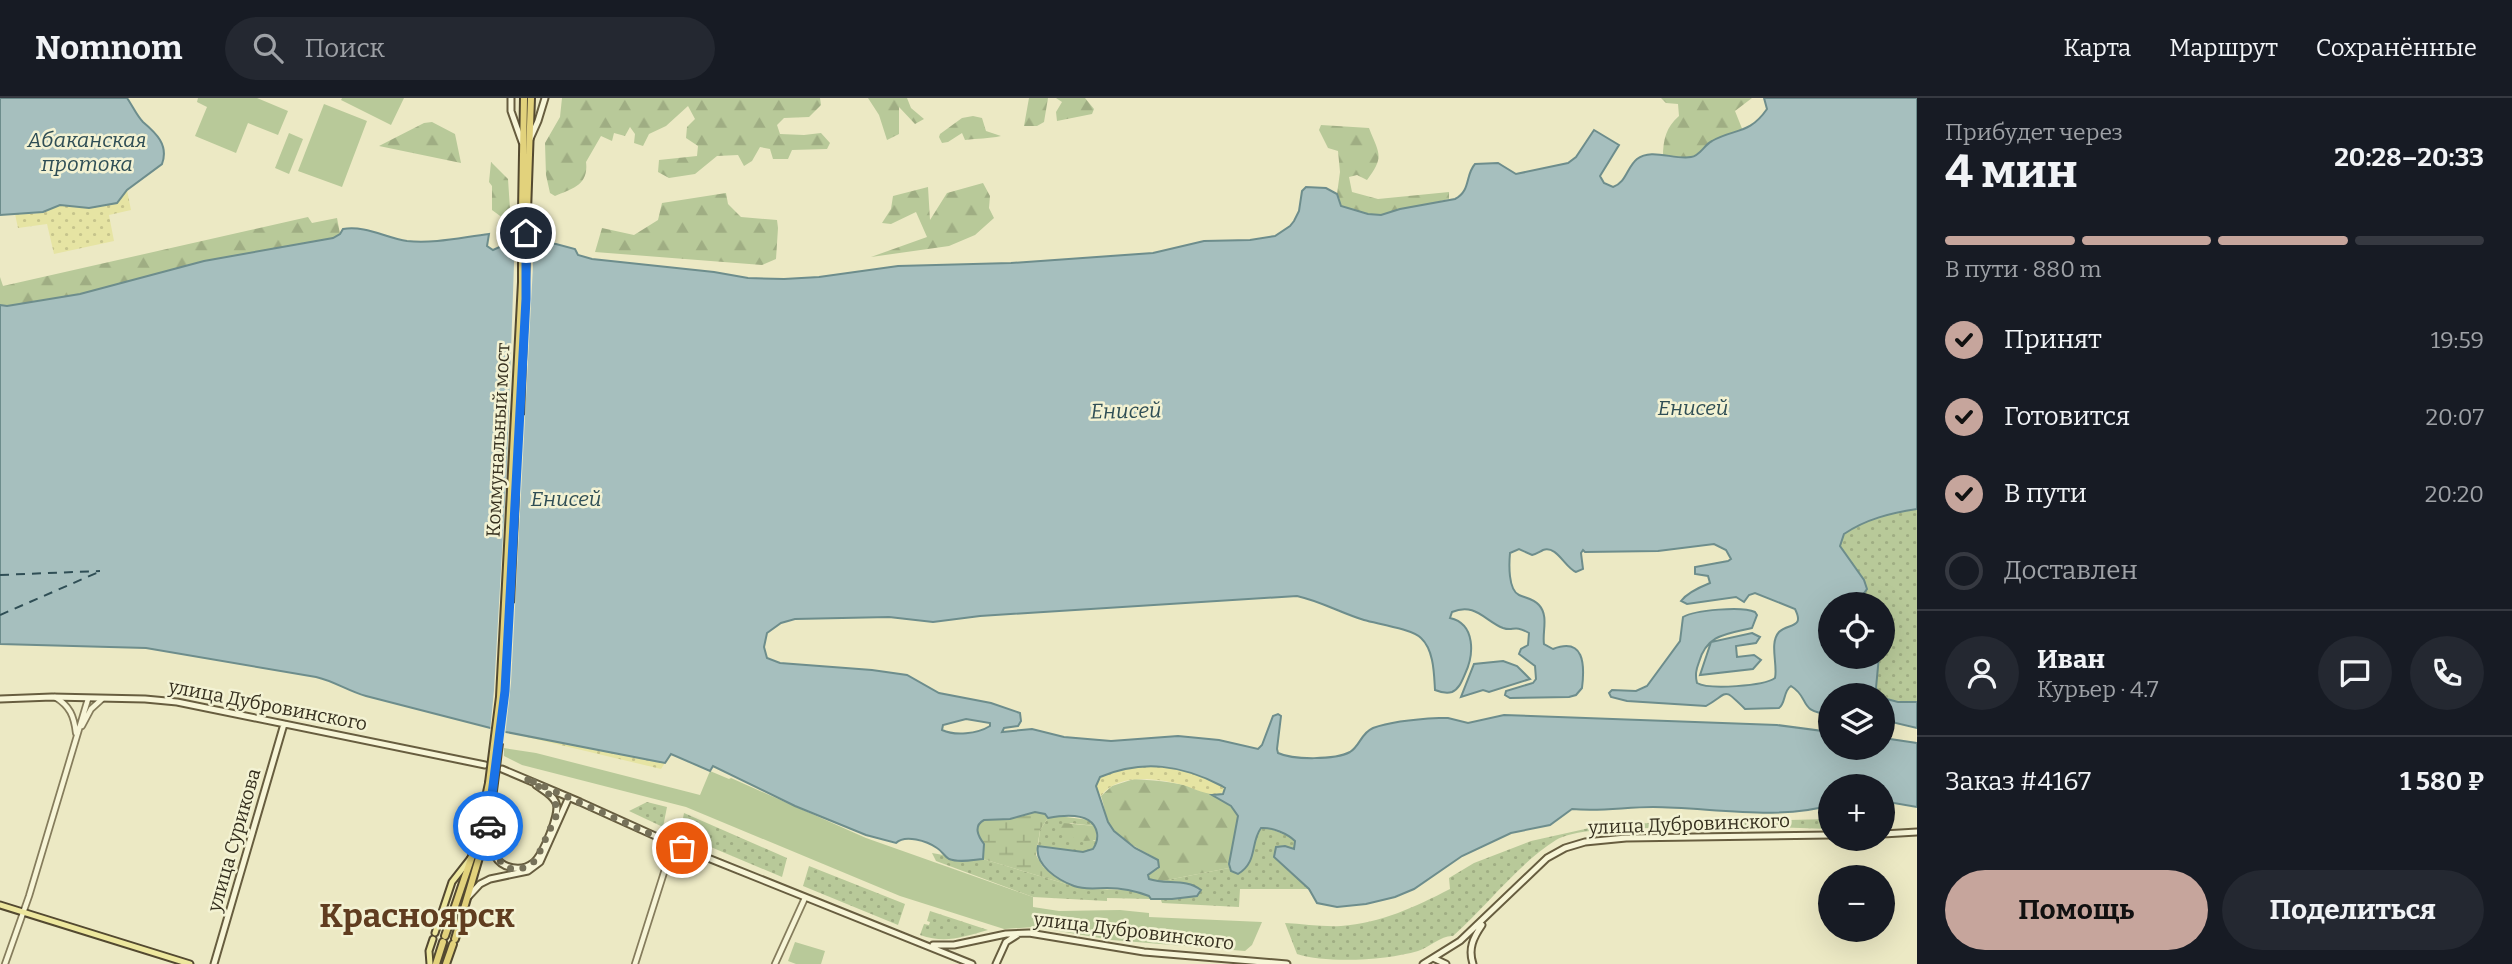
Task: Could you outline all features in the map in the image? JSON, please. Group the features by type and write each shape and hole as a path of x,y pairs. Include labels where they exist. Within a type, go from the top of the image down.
{"highway":[{"name":"Коммунальный мост","path":"492,783 506,663 525,311 524,98"},
{"name":"Коммунальный мост","path":"526,143 531,98"},
{"path":"447,962 488,827 492,783"},
{"path":"436,964 492,783"}],"main road":[{"path":"511,98 511,111 526,143"},
{"path":"526,143 538,121 545,98"},
{"name":"улица Дубровинского","path":"0,699 54,697 169,701 485,765"},
{"name":"улица Сурикова","path":"214,964 284,724"},
{"name":"улица Дубровинского","path":"502,769 673,844 972,964"},
{"path":"488,827 494,855 503,864 516,869 531,865 536,860 558,807 549,794 525,778"},
{"path":"468,897 480,884 490,879 528,871 541,862 569,797"},
{"path":"1895,833 1917,832"},
{"name":"улица Дубровинского","path":"1423,964 1454,946 1547,858 1564,848 1585,842 1626,838 1818,835"},
{"path":"430,964 429,951 452,882 470,859"},
{"path":"0,905 190,964"},
{"path":"1473,964 1471,944 1489,915"},
{"name":"улица Дубровинского","path":"926,944 954,945 1020,933 1131,950 1287,964"},
{"name":"улица Дубровинского","path":"996,964 1006,942 1020,933"},
{"path":"1433,958 1446,964"}],"street":[{"path":"54,697 71,711 76,736"},
{"path":"5,964 88,699"},
{"path":"76,736 91,709 102,699"},
{"path":"635,964 673,844"},
{"path":"775,964 804,898"}],"green space":[{"path":"198,98 257,98 288,111 278,135 248,123 236,153 195,136 207,107 197,102"},
{"path":"404,98 391,125 341,100"},
{"path":"562,98 820,98 821,105 809,117 784,118 777,125 780,134 821,133 830,143 827,149 792,150 788,159 773,159 770,149 760,147 752,161 744,166 738,155 717,156 695,174 669,178 658,172 659,160 697,156 698,146 686,138 687,127 695,119 688,106 666,126 649,134 643,146 634,143 635,134 630,127 625,136 614,133 612,141 601,136 586,162 582,181 555,196 550,193 546,175 545,143 560,117"},
{"path":"868,98 907,98 911,108 924,119 915,124 899,107 899,134 887,140 879,115"},
{"path":"1029,98 1048,98 1044,122 1037,126 1024,126"},
{"path":"1056,98 1085,98 1094,109 1092,114 1057,121 1056,112 1062,102"},
{"path":"1661,98 1752,98 1735,111 1743,131 1713,141 1693,157 1663,157 1666,134 1679,116 1678,104 1666,103"},
{"path":"324,104 367,121 342,187 298,171"},
{"path":"962,118 982,118 986,131 1001,136 965,140 962,133 942,143 940,134"},
{"path":"432,122 455,134 461,163 379,146 424,123"},
{"path":"1321,125 1369,128 1378,150 1378,160 1367,180 1357,175 1349,177 1352,192 1378,199 1449,192 1449,199 1381,215 1341,206 1337,194 1340,172 1338,151 1328,148 1319,130"},
{"path":"289,133 303,139 289,174 275,168"},
{"path":"491,162 508,179 511,224 492,210 492,186 489,182"},
{"path":"983,183 990,196 989,208 994,218 975,235 949,246 871,257 927,237 916,212 891,224 882,223 891,209 893,196 928,187 930,220 947,193"},
{"path":"726,193 728,204 741,217 777,220 776,259 762,265 595,252 602,228 634,235 658,220 662,203"},
{"path":"308,217 312,223 337,218 340,234 333,238 204,261 80,294 0,305 0,277 3,286"},
{"path":"1917,509 1917,702 1895,701 1895,683 1876,683 1878,669 1895,669 1895,592 1860,592 1864,580 1840,546 1849,530 1859,524 1897,512"},
{"path":"504,748 536,753 700,795 710,771 866,838 1033,897 1033,907 1059,911 1120,910 1149,913 1149,917 1262,922 1252,945 1245,951 1112,940 1035,927 1004,929 900,896 686,807 522,765 504,756"},
{"path":"1134,779 1161,781 1206,791 1230,806 1238,816 1229,868 1162,881 1150,880 1148,875 1158,869 1158,860 1124,840 1113,830 1101,796 1112,786"},
{"path":"647,802 667,807 663,827 629,811"},
{"path":"1035,812 1045,814 1048,818 1040,830 1036,855 1043,867 1073,886 983,859 984,844 977,834 979,822 1010,819"},
{"path":"684,813 787,858 782,877 680,834"},
{"path":"1058,816 1090,820 1095,826 1069,823 1094,841 1097,840 1093,849 1083,852 1038,846 1040,830 1048,818"},
{"path":"1818,819 1818,829 1738,826 1728,829 1638,828 1570,835 1556,840 1529,861 1453,936 1405,954 1375,959 1341,960 1297,954 1285,923 1341,926 1384,918 1450,889 1449,878 1474,863 1531,841 1612,824"},
{"path":"1063,823 1095,826 1097,840 1085,841 1060,834 1057,829"},
{"path":"1266,827 1293,838 1296,844 1294,849 1276,847 1274,857 1309,889 1240,889 1239,907 1162,903 1161,900 1199,894 1182,882 1162,881 1229,868 1231,871 1249,863 1258,832"},
{"path":"932,853 962,859 983,859 1073,886 1133,890 1150,896 1151,899 1107,898 1107,901 1033,897 936,861"},
{"path":"809,866 905,904 898,925 803,886"},
{"path":"930,911 988,930 946,939 920,935 924,924 929,925 930,922 927,921"},
{"path":"795,942 825,951 821,964 796,964 788,961"}],"sand":[{"path":"127,190 131,210 109,215 114,241 54,254 47,224 18,228 15,214 39,213 62,205 105,206 120,198"},
{"path":"506,732 665,763 661,769"},
{"path":"1162,766 1206,777 1221,785 1225,791 1208,794 1169,782 1137,779 1117,784 1101,796 1096,786 1097,780 1111,772"}],"water":[{"name":"Абаканская протока","path":"0,98 127,98 141,120 160,140 164,151 162,164 127,190 117,203 89,208 60,205 43,212 0,215"},
{"name":"Енисей","path":"1764,98 1917,98 1917,509 1879,517 1844,534 1840,546 1864,580 1867,589 1865,592 1818,592 1818,669 1878,669 1876,683 1818,683 1818,712 1808,707 1801,695 1791,686 1779,708 1745,709 1726,694 1706,706 1627,701 1611,697 1609,693 1612,690 1636,691 1647,686 1680,641 1683,617 1708,611 1740,609 1755,612 1757,615 1752,628 1726,634 1707,646 1697,668 1697,683 1736,686 1775,678 1776,637 1783,629 1797,623 1798,615 1795,609 1755,593 1749,595 1744,602 1736,597 1687,604 1681,601 1710,583 1708,576 1695,574 1695,567 1731,559 1726,550 1714,544 1658,551 1583,550 1583,569 1576,572 1548,549 1532,555 1519,549 1510,553 1510,576 1515,592 1537,603 1542,609 1544,644 1553,649 1571,647 1580,655 1582,688 1576,695 1569,697 1510,698 1505,695 1506,691 1533,683 1536,679 1535,666 1519,654 1521,649 1528,645 1529,633 1520,629 1503,628 1473,611 1467,609 1452,612 1450,618 1458,621 1469,633 1471,650 1460,684 1454,691 1445,693 1435,690 1429,649 1417,635 1364,620 1297,596 980,616 933,622 889,617 795,619 781,623 767,633 764,647 767,658 780,663 907,675 939,693 991,703 1020,713 1021,721 1018,726 1004,728 1002,732 1032,729 1064,737 1111,741 1178,736 1219,740 1258,749 1273,716 1278,714 1281,716 1278,753 1303,758 1343,755 1350,752 1369,730 1388,724 1439,718 1468,723 1504,715 1777,725 1818,730 1818,760 1895,760 1895,740 1917,743 1917,807 1895,803 1895,774 1818,774 1818,808 1810,810 1766,813 1653,807 1572,809 1550,825 1511,833 1462,856 1414,889 1395,897 1337,907 1317,903 1309,889 1274,857 1276,847 1294,849 1295,841 1275,830 1261,828 1248,864 1238,874 1231,871 1229,864 1238,816 1231,806 1212,795 1223,794 1225,788 1177,769 1147,766 1116,771 1100,777 1096,786 1108,822 1114,831 1135,848 1158,860 1159,867 1148,875 1149,879 1189,884 1201,890 1197,896 1151,899 1144,894 1123,889 1074,886 1048,871 1040,859 1038,846 1083,852 1093,849 1097,837 1094,826 1090,821 1077,816 1048,818 1045,814 1035,812 1010,819 984,820 978,828 978,834 984,844 983,859 953,860 928,843 905,839 896,843 866,835 795,806 713,766 710,771 671,754 665,763 506,732 366,696 316,677 146,648 0,644 0,305 80,294 204,261 333,238 343,229 351,228 417,242 489,234 487,246 493,250 502,246 507,238 556,244 575,249 578,255 592,259 748,278 819,277 898,266 1011,263 1153,253 1204,241 1250,240 1275,236 1294,221 1299,211 1302,191 1306,187 1326,188 1337,194 1341,206 1368,214 1381,215 1455,199 1466,187 1475,164 1498,163 1516,174 1568,163 1576,157 1594,130 1619,145 1600,176 1604,183 1613,187 1621,182 1634,162 1643,156 1694,156 1712,141 1748,127 1767,109","holes":["966,719 990,723 990,726 973,732 953,733 942,730 943,725"]},
{"path":"1752,633 1760,637 1756,643 1736,646 1737,657 1754,655 1761,660 1753,669 1700,675 1711,642"},
{"path":"1503,661 1517,666 1530,679 1489,692 1483,690 1461,697 1474,664"},
{"path":"1895,701 1917,702 1917,728 1895,723"}],"pier":[{"path":"515,235 532,237 533,266 511,683 505,736 490,732 507,466"}],"ferry route":[{"path":"0,575 100,571"},
{"path":"0,615 101,571"}],"way so far":[{"path":"488,826 497,860 516,869 531,865 536,860 558,807 549,794 525,778 682,848"}],"district":[{"name":"Красноярск","path":"417,916"}],"route":[{"path":"488,826 505,691 526,299 526,233"}]}
